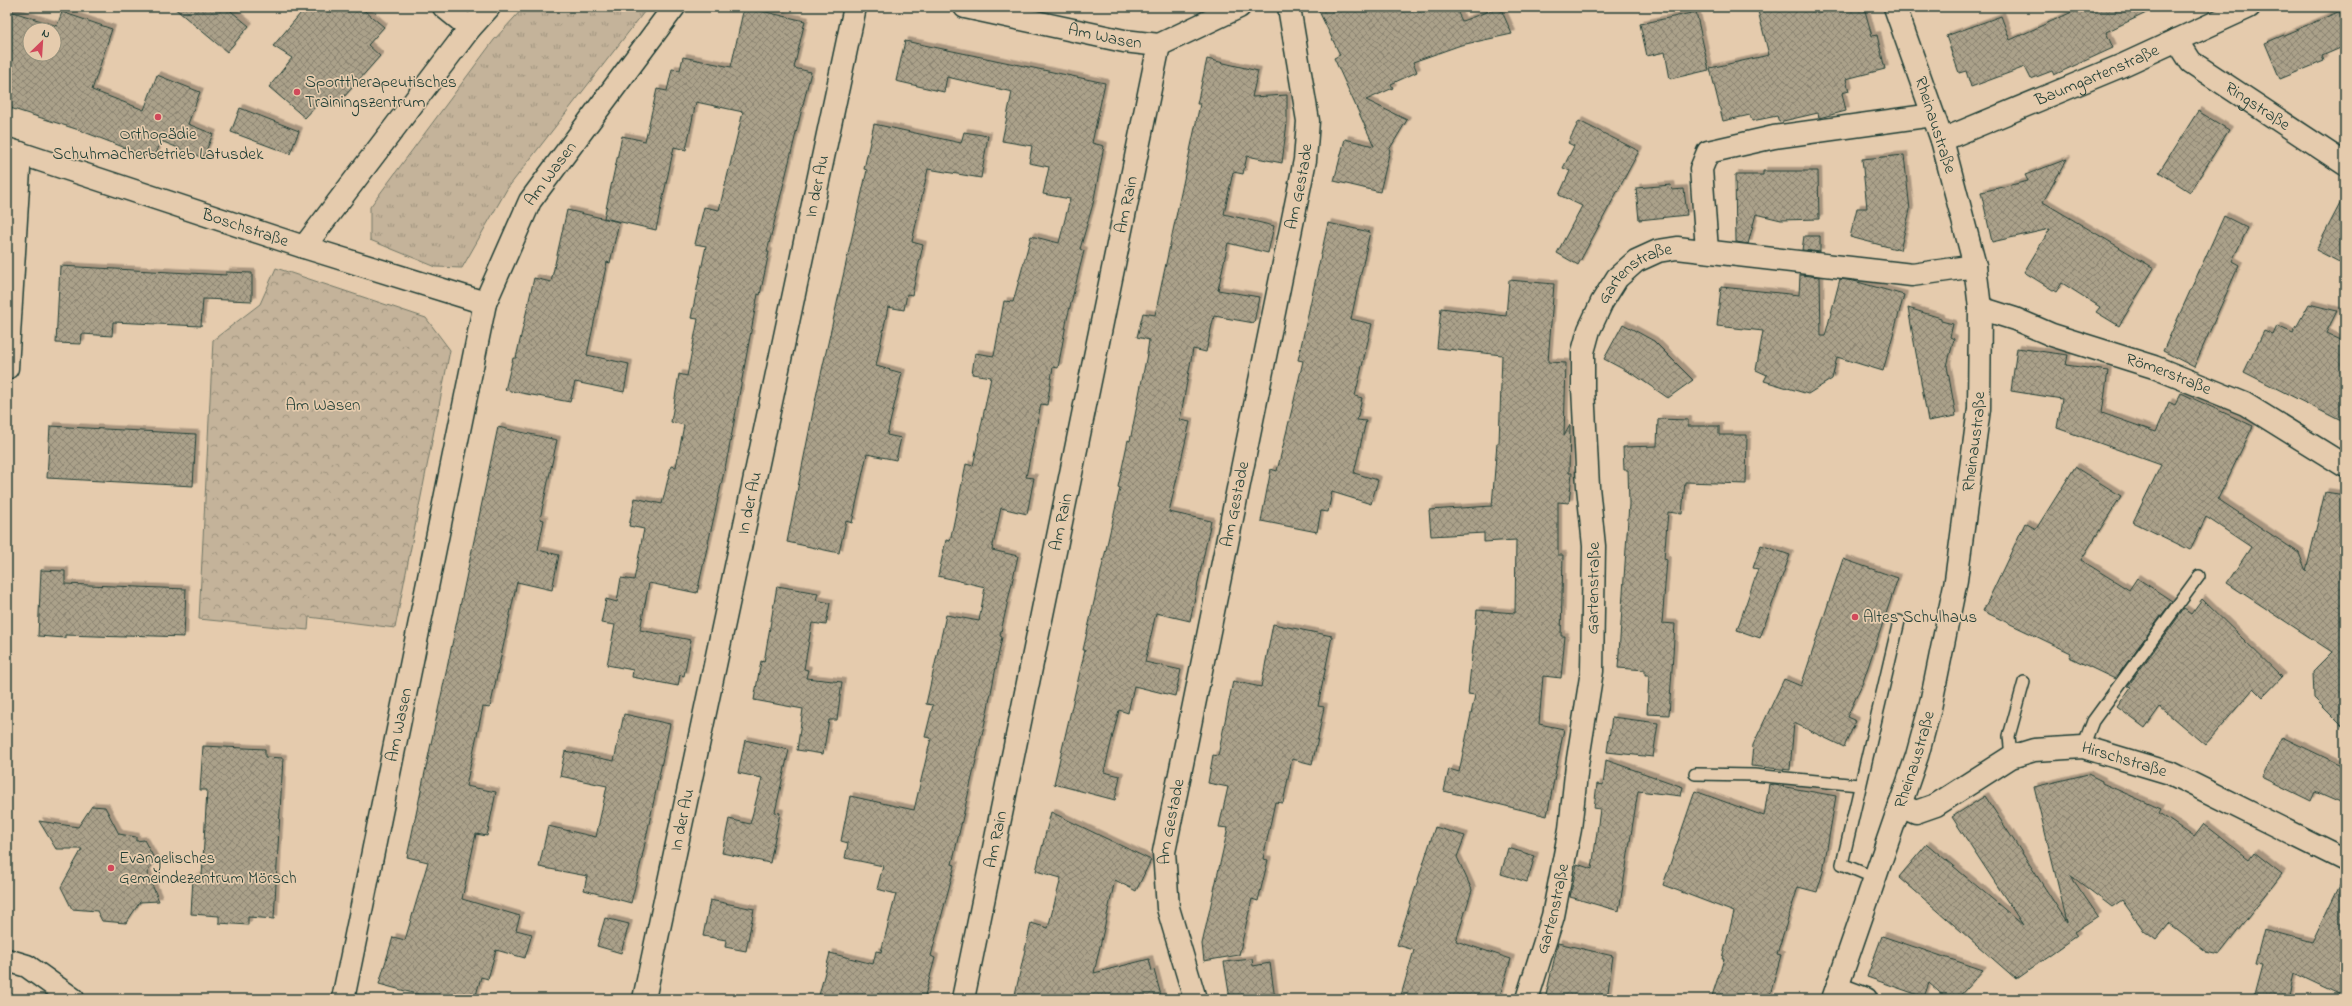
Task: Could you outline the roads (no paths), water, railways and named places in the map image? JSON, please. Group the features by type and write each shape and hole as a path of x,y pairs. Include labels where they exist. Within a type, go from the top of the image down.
{"street":[{"path":"444,7 470,28"},
{"path":"304,247 470,28 489,7"},
{"name":"Am Wasen","path":"343,999 485,303 530,201 674,7"},
{"name":"In der Au","path":"644,999 855,7"},
{"name":"Am Wasen","path":"965,7 1023,13 1124,41 1159,45 1239,7"},
{"name":"Am Gestade","path":"1195,999 1168,908 1164,852 1305,160 1308,121 1289,7"},
{"name":"Rheinaustraße","path":"1835,994 1917,756 1930,708 1956,580 1980,409 1980,308 1975,266 1942,140 1895,7"},
{"name":"Baumgartenstraße","path":"1942,140 2177,40 2249,7"},
{"name":"Ringstraße","path":"2177,40 2191,62 2345,164"},
{"name":"Am Rain","path":"963,999 1159,45"},
{"path":"1706,250 1701,169 1708,152 1774,137 1933,115"},
{"path":"7,368 14,151"},
{"name":"Boschstraße","path":"14,151 304,247 485,303"},
{"name":"Gartenstraße","path":"1527,999 1553,916 1570,829 1577,765 1592,671 1594,546 1588,487 1583,388 1583,352 1589,330 1602,302 1617,278 1636,261 1658,251 1677,248 1706,250 1912,275 1975,266"},
{"name":"Römerstraße","path":"1980,308 2015,319 2052,335 2154,367 2233,398 2345,466"},
{"name":"Hirschstraße","path":"1900,805 1916,812 1936,805 2011,757 2034,750 2083,747 2170,773 2345,860"},
{"path":"7,960 27,966 69,997"},
{"path":"1835,994 1866,999"}],"lane":[{"path":"2083,747 2093,721 2199,576"},
{"path":"1875,878 1842,864 1859,785 1899,621"},
{"path":"2011,757 2009,736 2024,682"},
{"path":"1695,774 1754,776 1859,785"}],"place":[{"name":"Sporttherapeutisches Trainingszentrum","path":"297,92"},
{"name":"Orthopädie Schuhmacherbetrieb Latusdek","path":"158,117"},
{"name":"Altes Schulhaus","path":"1855,617"},
{"name":"Evangelisches Gemeindezentrum Mörsch","path":"111,868"}]}
